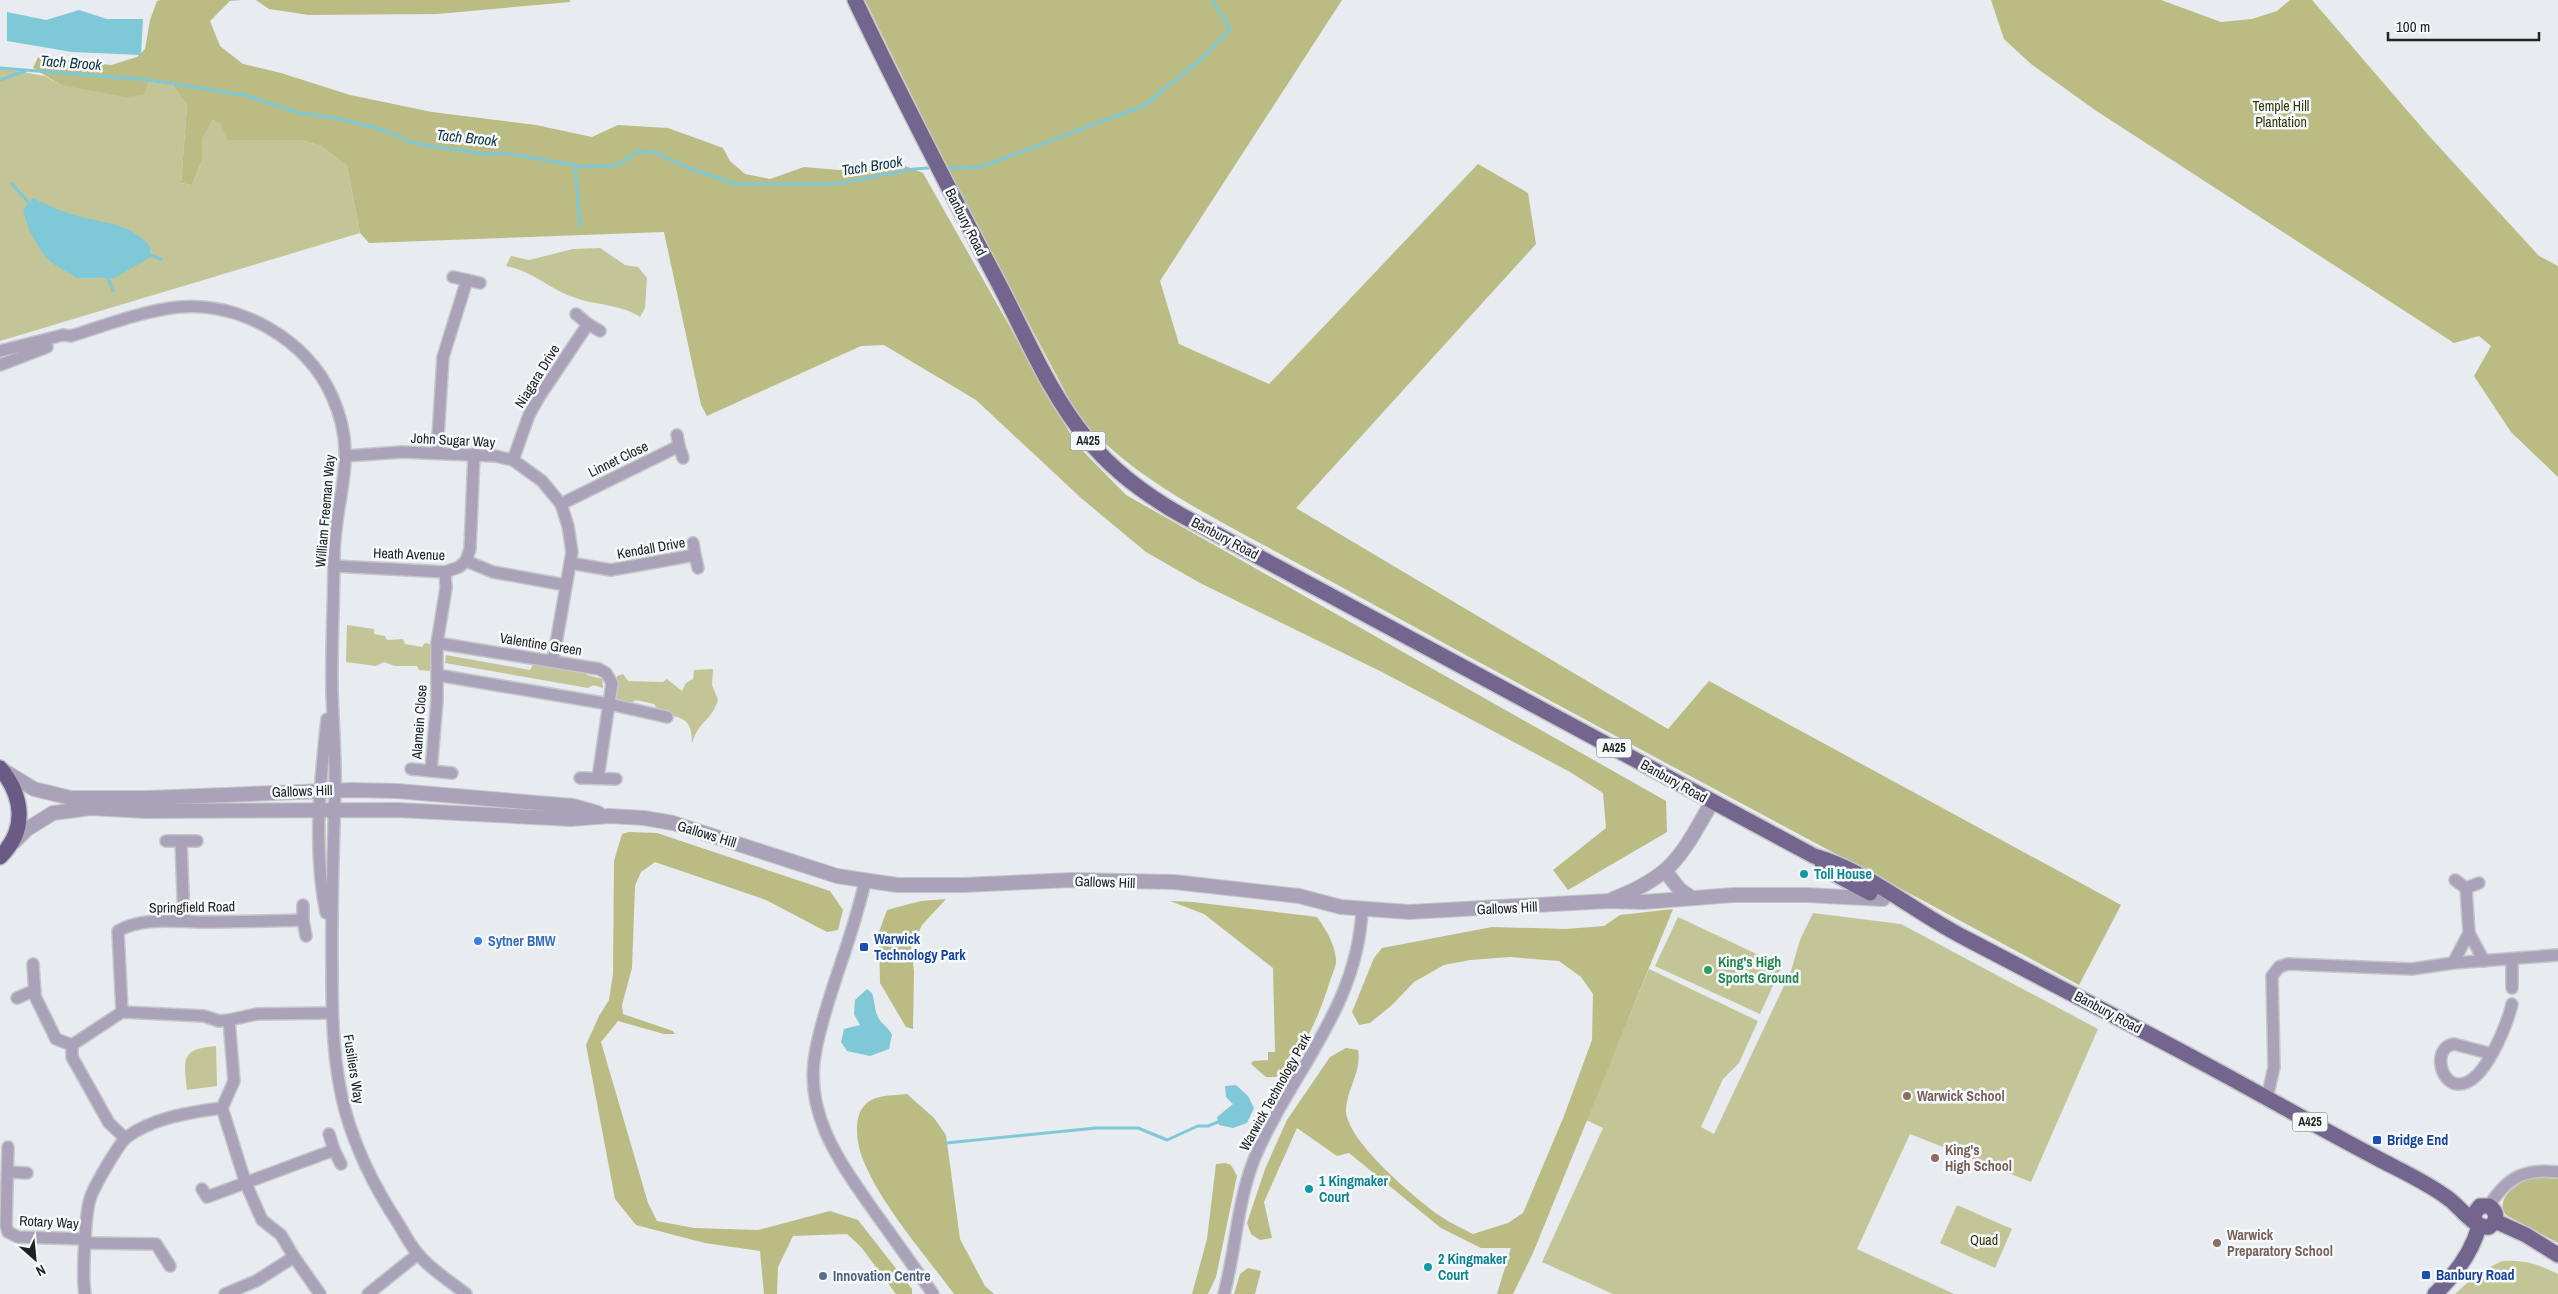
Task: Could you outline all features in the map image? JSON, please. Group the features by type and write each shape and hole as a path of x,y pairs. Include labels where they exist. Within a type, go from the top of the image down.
{"highway":[{"path":"0,769 12,785 18,800 18,824 0,866"}],"main road":[{"name":"Banbury Road","path":"855,0 934,160 1050,384 1075,424 1112,466 1150,496 1181,515 1712,802 1814,856 1832,861 1849,870 1906,901 1924,916 2267,1098 2481,1215"},
{"name":"Banbury Road","path":"1814,856 1833,873 1904,911 1924,916"},
{"path":"2481,1215 2489,1227 2495,1221 2526,1235 2558,1255"},
{"path":"2435,1294 2461,1265 2475,1240 2481,1215"}],"street":[{"path":"453,277 480,283"},
{"path":"437,453 444,357 467,280"},
{"name":"William Freeman Way","path":"71,336 152,312 181,307 212,308 237,313 282,337 304,354 320,375 332,396 344,434 346,456 334,542 332,690 328,790"},
{"path":"576,314 600,331"},
{"name":"Niagara Drive","path":"513,460 529,415 588,324"},
{"path":"0,352 63,336 71,336"},
{"path":"0,365 64,341 71,336"},
{"name":"Linnet Close","path":"561,504 678,440 683,458"},
{"name":"John Sugar Way","path":"346,456 399,452 474,454 513,460 542,482 561,504 571,538 570,563 553,661"},
{"path":"474,454 470,549 466,561 493,572 565,585"},
{"path":"693,543 696,555"},
{"name":"Kendall Drive","path":"570,563 611,570 696,555 698,568"},
{"name":"Heath Avenue","path":"334,566 445,572 459,567 466,561"},
{"name":"Alamein Close","path":"431,771 437,643 446,588 445,572"},
{"name":"Valentine Green","path":"437,643 553,661 599,669 606,672 612,683 598,778"},
{"path":"437,675 609,704 667,717"},
{"name":"Gallows Hill","path":"0,769 34,789 71,798 148,798 328,790 398,791 573,806 609,816 673,823 812,869 865,882 926,886 1072,880 1259,886 1341,907 1425,912 1608,901 1644,902 1733,895 1882,898"},
{"path":"411,769 452,773"},
{"path":"580,778 616,779"},
{"name":"Fusiliers Way","path":"328,790 332,1013 339,1084 354,1134 375,1185 418,1254 466,1294"},
{"name":"Gallows Hill","path":"1608,901 1653,881 1666,872 1682,854 1712,802"},
{"name":"Gallows Hill","path":"6,850 45,817 68,810 453,811 572,819 609,816"},
{"path":"166,841 197,841"},
{"path":"181,841 184,920"},
{"path":"1666,872 1677,888 1692,898"},
{"path":"2455,880 2466,888"},
{"path":"865,882 815,1051 813,1091 820,1121 836,1156 933,1294"},
{"path":"2466,888 2479,883"},
{"path":"2466,888 2468,933 2484,961"},
{"path":"303,906 306,936"},
{"name":"Warwick Technology Park","path":"1224,1294 1248,1176 1265,1136 1330,1024 1355,962 1362,909"},
{"name":"Springfield Road","path":"122,1012 118,931 130,924 184,920 204,922 303,920"},
{"path":"2453,963 2468,933"},
{"path":"2267,1098 2274,1067 2272,976 2279,967 2288,964 2312,964 2412,969 2453,963 2558,955"},
{"path":"2512,959 2512,988"},
{"path":"33,964 35,996 56,1039 72,1045"},
{"path":"17,998 35,990"},
{"path":"2492,1054 2454,1044 2448,1045 2443,1049 2441,1057 2445,1075 2455,1084 2465,1082 2479,1072 2492,1054 2502,1036 2512,1004"},
{"path":"72,1045 122,1012 204,1016 219,1021 257,1014 332,1013"},
{"path":"85,1294 86,1241 90,1198 125,1138 144,1126 217,1108 234,1081 229,1020"},
{"path":"72,1045 72,1057 109,1123 125,1138"},
{"path":"217,1108 262,1220 282,1235 294,1257 320,1294"},
{"path":"329,1134 341,1164"},
{"name":"Rotary Way","path":"8,1146 6,1226 8,1232 14,1237 86,1241"},
{"path":"203,1196 246,1184 334,1150"},
{"path":"2481,1215 2505,1186 2518,1176 2536,1170 2558,1172"},
{"path":"8,1172 28,1173"},
{"path":"86,1241 156,1244 170,1266"},
{"path":"368,1294 418,1254"},
{"path":"225,1294 256,1281 294,1257"}],"green space":[{"path":"242,0 230,1 210,21 220,46 243,64 281,73 350,95 432,112 536,125 592,137 618,125 668,128 723,148 730,161 745,174 770,179 804,167 839,170 898,163 923,173 1076,444 1126,495 1666,801 1667,832 1568,890 1553,870 1606,828 1603,793 1570,772 1382,672 1200,583 1146,552 1081,498 976,400 884,345 861,346 707,416 701,405 664,232 369,243 360,233 347,166 321,146 301,140 228,140 220,124 213,120 202,140 202,160 192,185 181,183 187,106 172,84 149,80 144,95 126,97 61,85 33,68 38,57 111,65 137,57 145,49 150,20 157,1"},
{"path":"256,0 570,0 570,2 437,14 309,15 269,9"},
{"path":"865,0 1342,0 1160,281 1179,344 1269,384 1478,164 1528,193 1536,244 1296,508 1668,729 1709,681 2121,905 2079,985 1233,528 1162,487 1118,455 1078,416 953,180"},
{"name":"Temple Hill Plantation","path":"1991,0 2161,0 2221,22 2252,19 2277,11 2290,0 2312,0 2430,137 2539,256 2558,266 2558,477 2511,432 2474,376 2491,346 2479,336 2454,343 2095,110 2031,64 2004,39"},
{"path":"0,68 45,76 61,85 149,80 172,84 187,106 181,183 192,185 202,160 202,140 213,120 220,124 229,140 301,140 321,146 347,166 360,233 0,341"},
{"path":"600,248 625,265 638,267 647,278 645,308 640,317 624,309 573,297 516,268 506,266 511,256 529,260 573,249"},
{"path":"347,625 374,629 374,634 385,636 387,640 403,639 405,644 422,647 425,643 431,644 431,671 419,670 417,666 395,666 384,662 376,666 346,662"},
{"path":"446,655 530,670 534,663 585,672 587,675 602,679 603,688 593,685 588,688 445,663"},
{"path":"713,669 712,685 718,700 712,713 698,730 692,743 691,732 684,720 659,710 654,704 636,700 631,703 617,700 617,676 623,674 628,681 663,682 667,679 682,691 686,683 693,679 694,670"},
{"path":"629,832 657,833 830,891 843,910 838,930 827,932 766,900 655,862 641,872 635,886 632,968 622,1005 623,1014 673,1031 675,1034 664,1034 618,1021 601,1042 648,1203 657,1221 694,1228 758,1230 830,1211 858,1220 912,1289 912,1294 896,1294 861,1247 847,1234 793,1236 778,1267 777,1294 764,1294 760,1251 705,1243 636,1225 615,1199 586,1045 599,1016 609,1000 613,974 614,861 622,834"},
{"path":"946,899 922,925 911,948 914,971 913,1029 906,1027 880,983 879,932 887,910 921,901"},
{"path":"1170,901 1317,917 1333,947 1336,961 1335,967 1326,994 1309,1033 1295,1057 1276,1077 1266,1077 1251,1064 1253,1061 1268,1060 1268,1052 1275,1052 1273,968 1204,914"},
{"path":"1673,909 1533,1253 1513,1294 1497,1294 1511,1248 1481,1248 1441,1228 1349,1153 1337,1156 1297,1128 1264,1202 1272,1238 1260,1240 1251,1234 1247,1223 1265,1169 1287,1120 1330,1057 1346,1048 1358,1050 1359,1058 1347,1102 1348,1122 1369,1152 1399,1183 1440,1216 1473,1234 1508,1223 1523,1213 1564,1116 1592,1040 1593,994 1581,977 1559,961 1510,957 1470,960 1444,965 1414,982 1392,1005 1370,1023 1359,1025 1352,1012 1374,958 1382,948 1492,927 1566,929 1604,926 1620,915"},
{"path":"1813,913 1901,924 2098,1029 2031,1182 1910,1134 1857,1249 1954,1294 1613,1294 1542,1262 1603,1128 1586,1120 1649,969 1758,1021 1739,1063 1723,1079 1701,1127 1714,1134 1791,971 1800,940"},
{"path":"1678,917 1782,966 1760,1014 1655,966"},
{"path":"216,1046 217,1086 187,1090 185,1063 190,1053 204,1047"},
{"path":"907,1094 934,1118 946,1135 960,1239 985,1286 994,1294 954,1294 891,1210 869,1174 859,1145 858,1117 864,1106 873,1099"},
{"path":"1225,1163 1231,1165 1237,1176 1216,1277 1208,1294 1192,1294 1207,1239 1216,1164"},
{"path":"2535,1177 2558,1179 2558,1243 2506,1215 2503,1209 2503,1202 2510,1191 2522,1182"},
{"name":"Quad","path":"1957,1205 2012,1229 1995,1268 1940,1243"},
{"path":"2502,1261 2531,1263 2558,1274 2558,1294 2455,1294 2478,1273"},
{"path":"1248,1268 1261,1271 1255,1294 1234,1294 1240,1274"}],"water":[{"path":"79,10 107,19 143,19 141,55 72,52 7,41 7,12 46,20"},
{"path":"33,198 72,214 113,224 137,234 151,248 149,258 114,278 77,278 52,263 43,254 29,230 23,210"},
{"path":"867,989 872,993 879,1019 892,1035 889,1049 870,1056 847,1051 841,1042 844,1029 860,1025 854,1014 855,1000"},
{"path":"1236,1085 1248,1096 1254,1108 1247,1123 1233,1128 1219,1125 1217,1117 1233,1104 1226,1097 1225,1086"}],"waterway":[{"name":"Tach Brook","path":"948,168 981,167 1145,105 1206,55 1230,29 1212,0"},
{"name":"Tach Brook","path":"0,68 149,80 244,95 299,113 336,118 384,130 413,143 483,154 505,153 585,167 618,165 638,151 654,152 686,167 736,184 836,184 914,169 929,168"},
{"path":"0,80 25,71"},
{"path":"575,165 580,226"},
{"path":"12,184 29,203"},
{"path":"150,255 161,259"},
{"path":"108,278 113,291"},
{"path":"946,1143 1096,1128 1138,1128 1167,1140 1198,1126 1208,1126 1218,1122"}],"place":[{"name":"Toll House","path":"1804,874"},
{"name":"Sytner BMW","path":"478,941"},
{"name":"Warwick Technology Park","path":"864,947"},
{"name":"King's High Sports Ground","path":"1708,970"},
{"name":"Warwick School","path":"1907,1096"},
{"name":"Bridge End","path":"2377,1140"},
{"name":"King's High School","path":"1935,1158"},
{"name":"1 Kingmaker Court","path":"1309,1189"},
{"name":"Warwick Preparatory School","path":"2217,1243"},
{"name":"2 Kingmaker Court","path":"1428,1267"},
{"name":"Banbury Road","path":"2426,1275"},
{"name":"Innovation Centre","path":"823,1276"}]}
